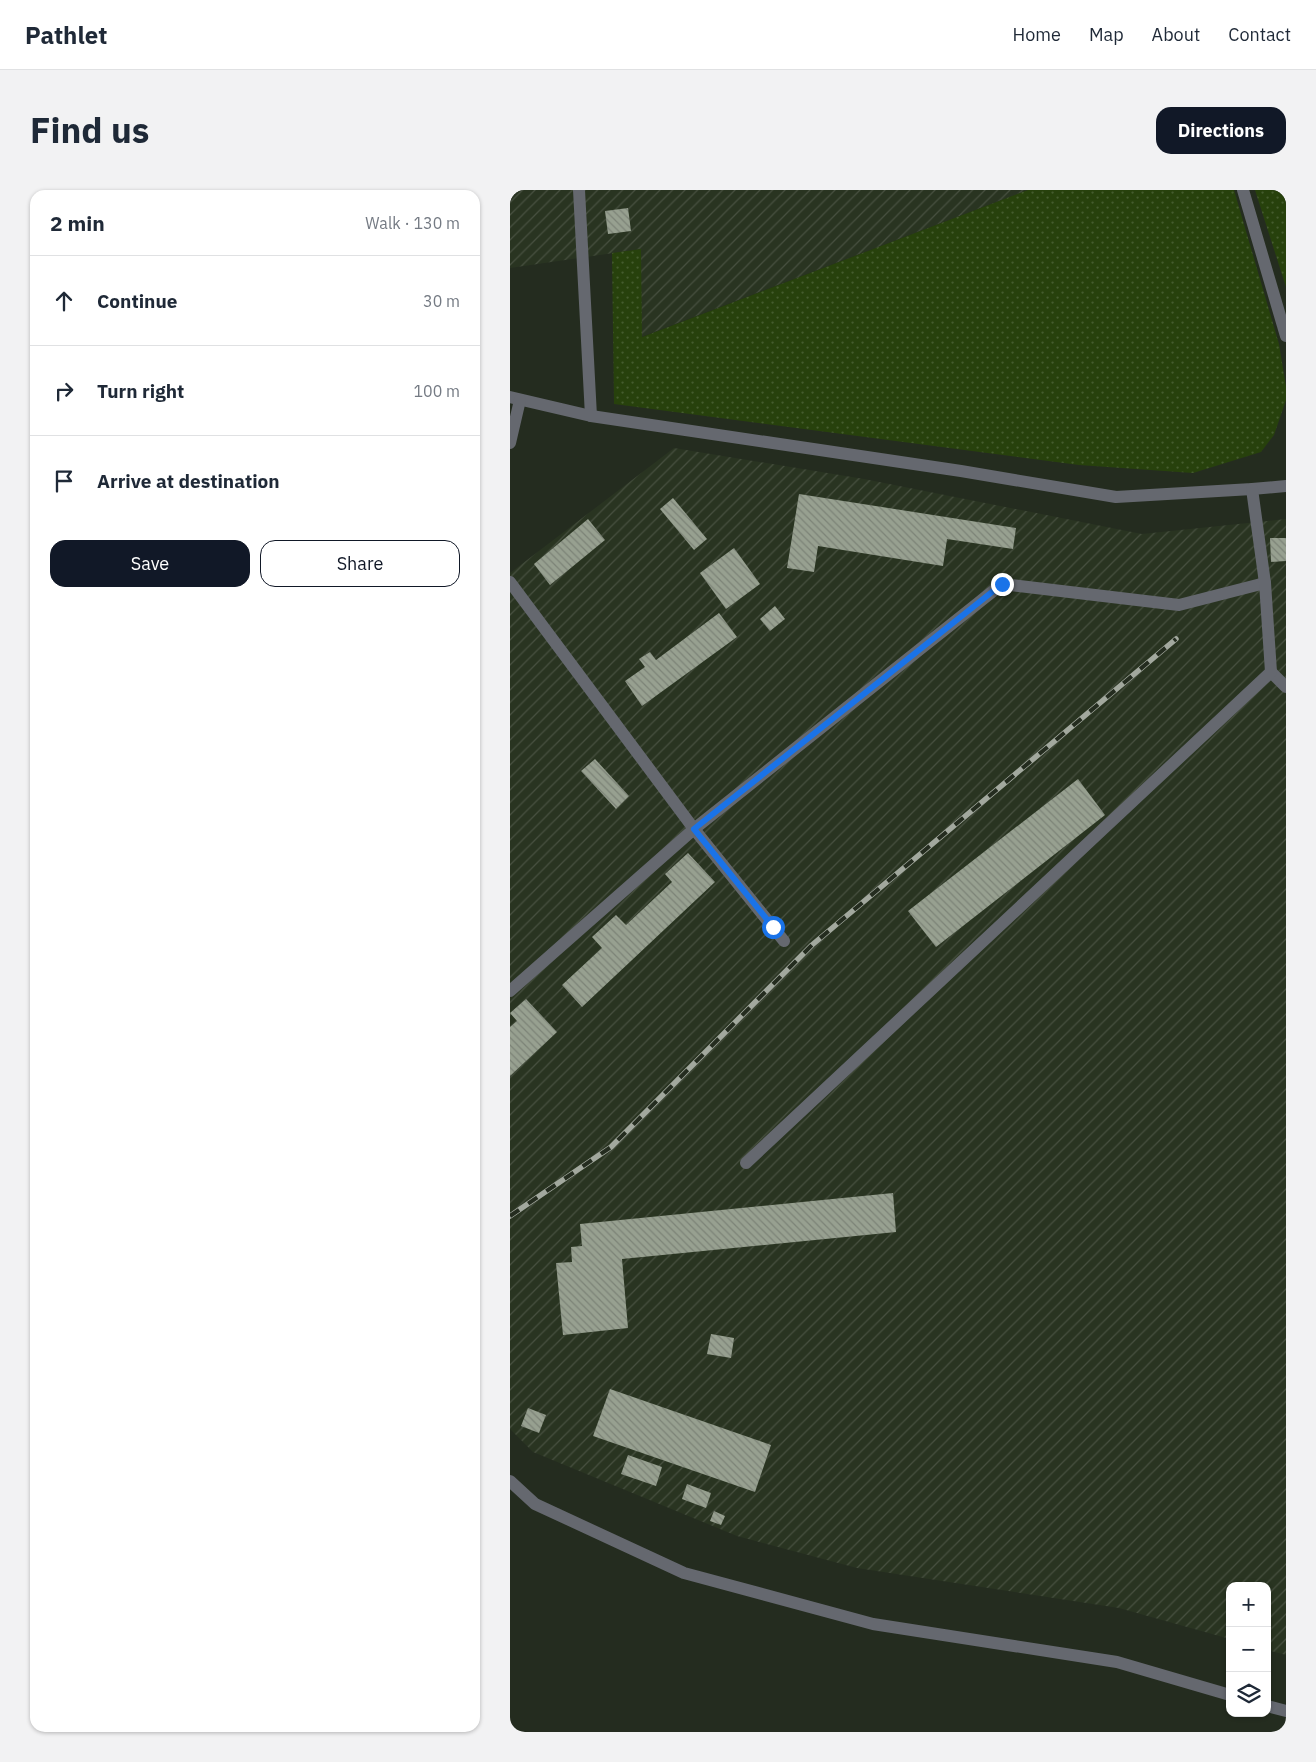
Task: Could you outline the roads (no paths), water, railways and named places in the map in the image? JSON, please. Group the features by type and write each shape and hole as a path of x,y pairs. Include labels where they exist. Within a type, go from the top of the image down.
{"street":[{"path":"579,190 591,416"},
{"path":"1243,190 1286,336"},
{"path":"510,443 515,399 591,416 960,470 1116,497 1286,486"},
{"path":"1252,489 1265,583 1271,672 1286,687"},
{"path":"510,582 694,829 784,941"},
{"path":"510,991 694,829 1002,584 1179,605 1265,583"},
{"path":"746,1163 1271,672"},
{"path":"510,1481 535,1504 684,1573 873,1624 1117,1662 1226,1694"},
{"path":"1271,1707 1286,1711"}],"railway":[{"path":"510,1216 611,1147 812,945 1176,639"}]}
